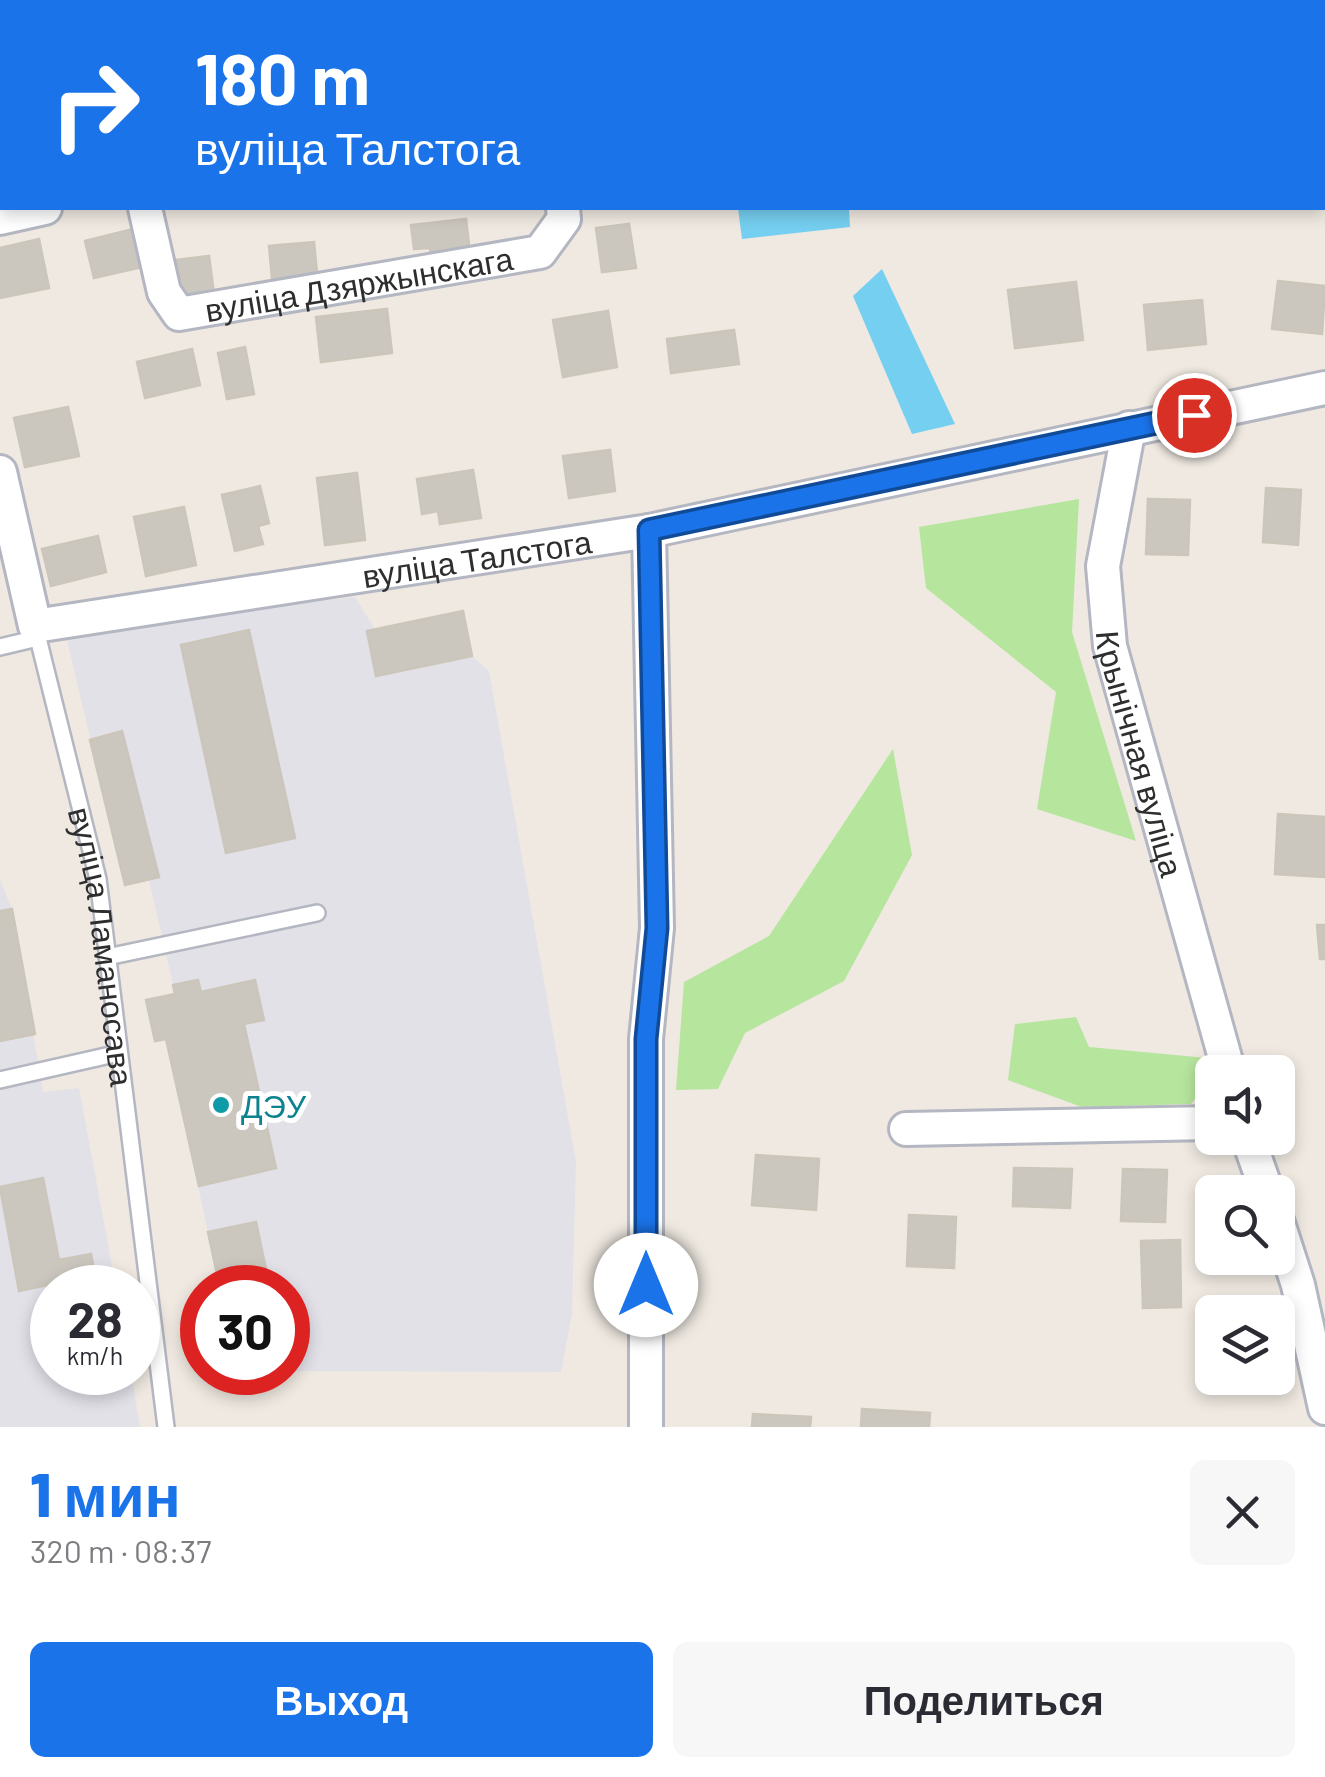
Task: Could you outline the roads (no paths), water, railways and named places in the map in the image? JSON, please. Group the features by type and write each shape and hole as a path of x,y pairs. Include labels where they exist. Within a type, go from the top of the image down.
{"street":[{"path":"0,218 36,210"},
{"name":"вуліца Дзяржынскага","path":"145,210 164,292 179,314 540,252 564,219 563,210"},
{"name":"вуліца Талстога","path":"37,632 649,530 1325,388"},
{"name":"Крынічная вуліца","path":"1129,428 1102,566 1110,646 1225,1055"},
{"name":"вуліца Ламаносава","path":"0,472 37,632"},
{"path":"646,1427 646,1039 657,928 649,530"},
{"path":"906,1129 1195,1123"},
{"path":"1295,1275 1325,1408"}],"lane":[{"path":"0,647 37,632"},
{"name":"вуліца Ламаносава","path":"37,632 98,879 166,1427"},
{"path":"108,957 318,912"},
{"path":"0,1080 119,1053"}],"water":[{"path":"738,210 849,210 850,227 742,239"},
{"path":"882,269 955,424 912,434 853,296"}],"place":[{"name":"ДЭУ","path":"221,1105"}]}
